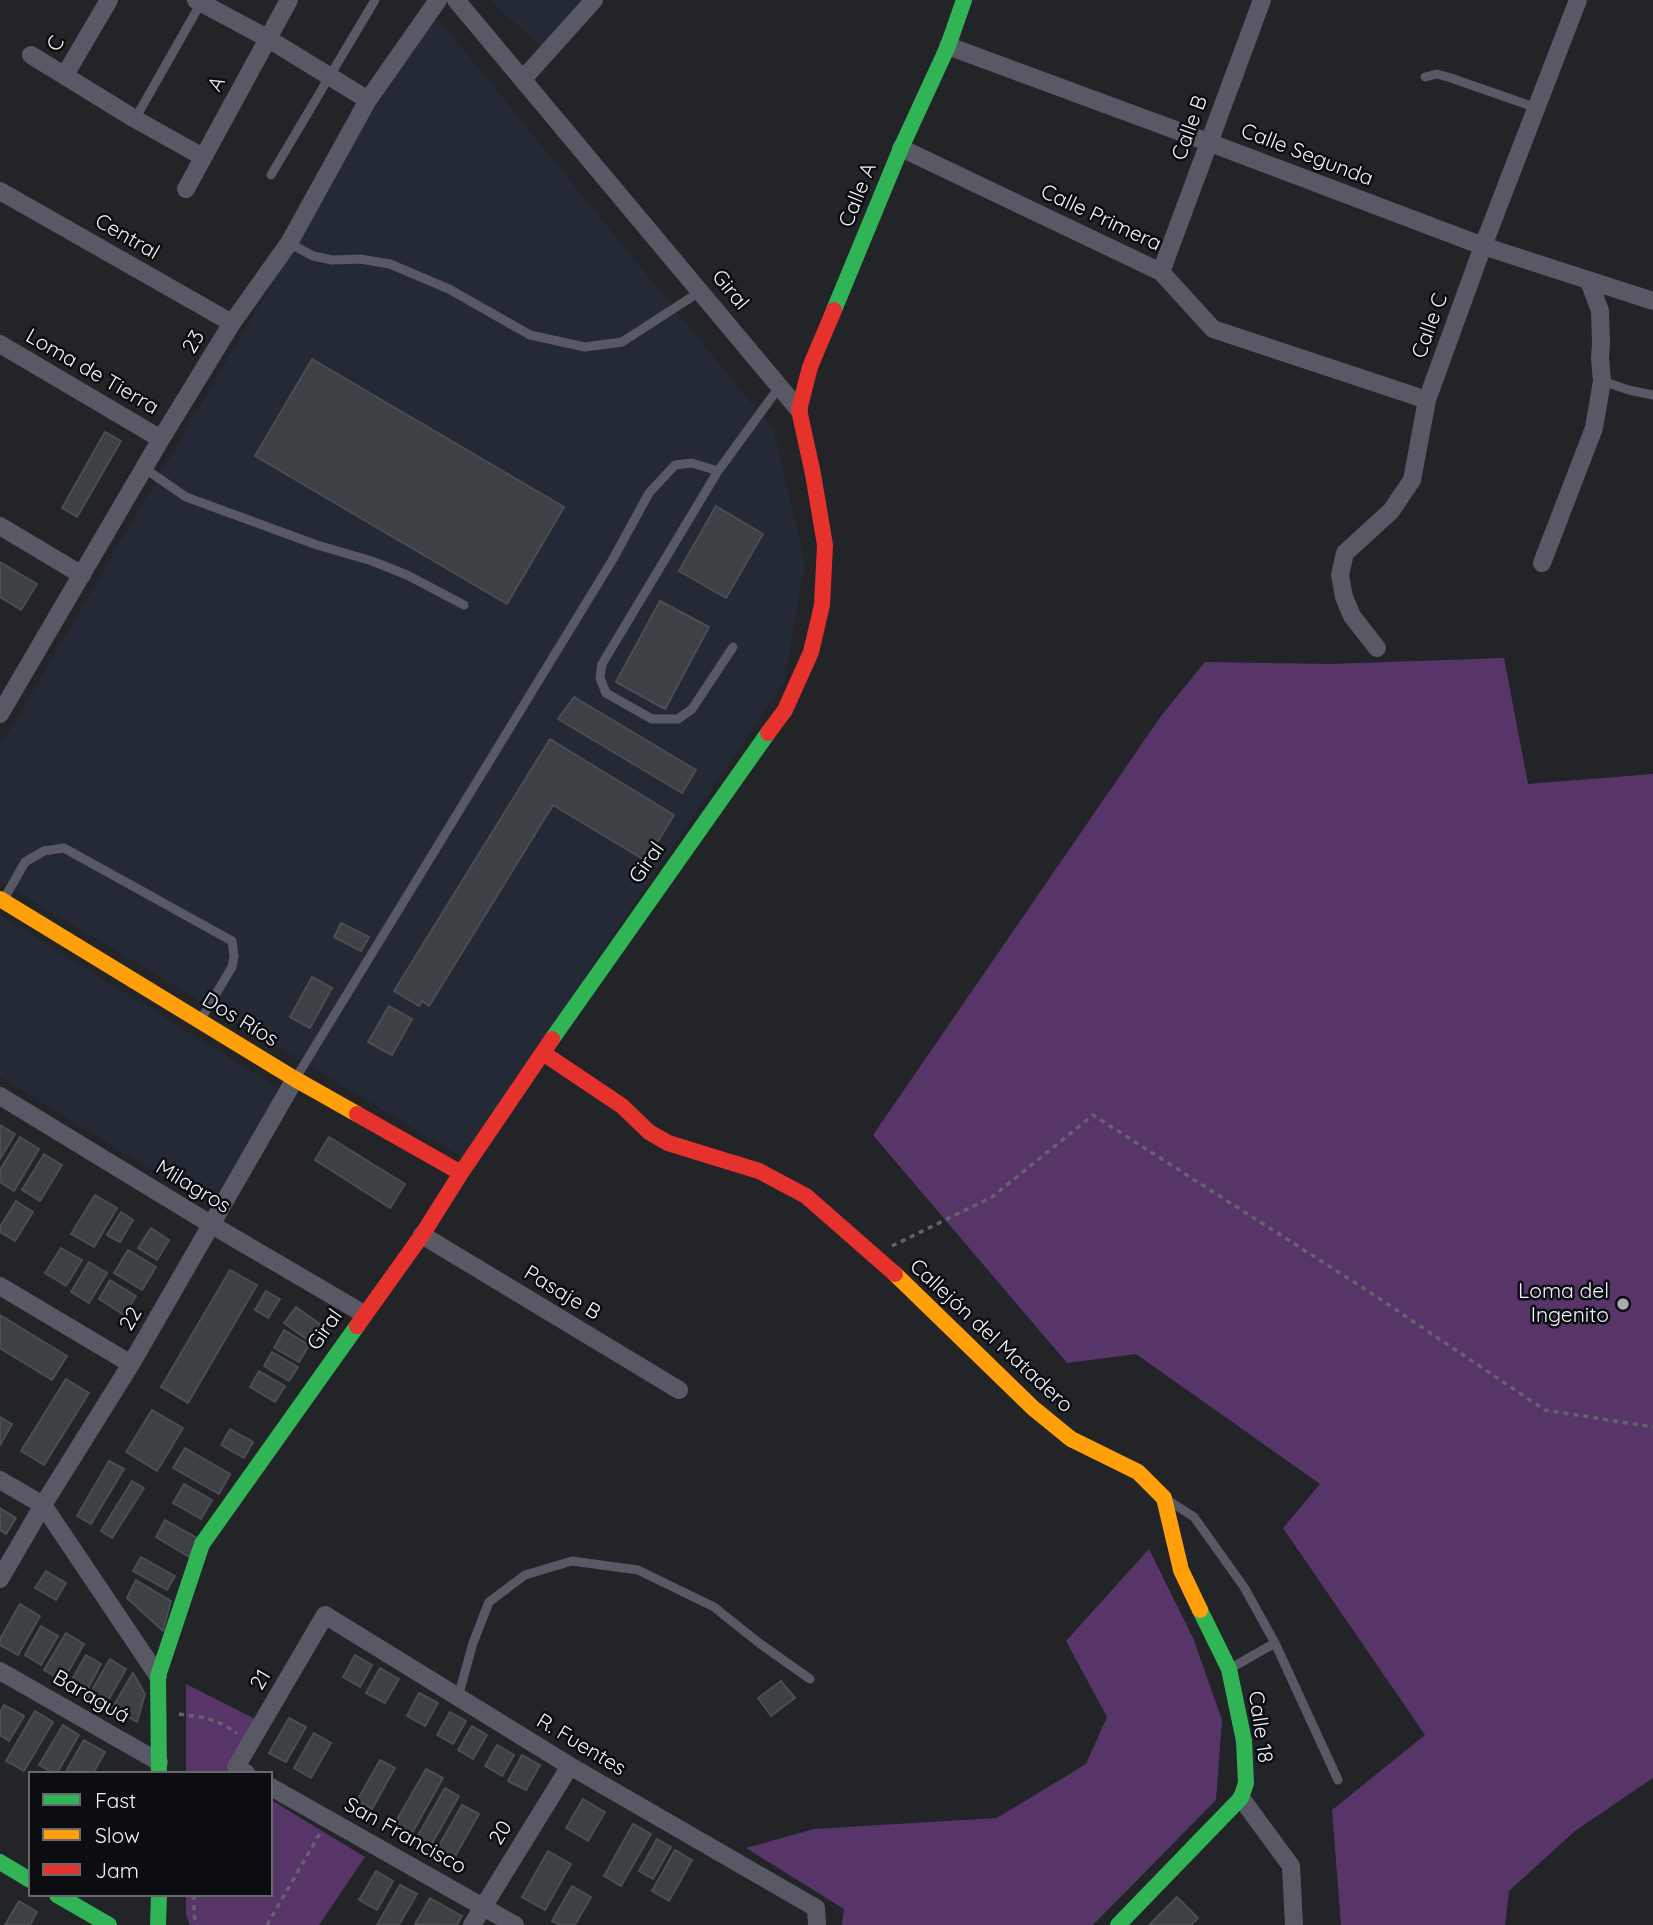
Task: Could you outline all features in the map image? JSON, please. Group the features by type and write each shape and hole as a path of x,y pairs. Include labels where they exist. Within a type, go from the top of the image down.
{"street":[{"name":"C","path":"65,75 109,0"},
{"name":"A","path":"186,189 289,0"},
{"name":"23","path":"1,712 232,323 289,243 368,100 438,0"},
{"name":"Giral","path":"159,1767 159,1676 202,1544 422,1235 582,995 785,710 811,652 822,605 825,545 799,410 456,0"},
{"path":"523,79 594,0"},
{"name":"Calle A","path":"799,410 810,367 901,148 948,46 964,0"},
{"name":"Calle B","path":"1161,272 1262,0"},
{"name":"Calle C","path":"1377,648 1352,616 1344,597 1340,575 1345,553 1391,511 1412,480 1427,400 1578,0"},
{"path":"200,1 267,38 368,100"},
{"name":"Calle Segunda","path":"948,46 1483,246 1653,301"},
{"path":"30,55 203,158"},
{"name":"Calle Primera","path":"901,148 1161,272 1213,329 1427,400"},
{"name":"Central","path":"0,191 232,323"},
{"path":"1542,563 1594,428 1602,381 1600,311 1589,281"},
{"name":"Loma de Tierra","path":"0,344 161,439"},
{"path":"0,526 82,575"},
{"name":"Dos Ríos","path":"1,900 295,1079 461,1173"},
{"name":"Callejón del Matadero","path":"543,1053 622,1107 649,1132 668,1143 759,1171 806,1196 934,1310 1033,1408 1071,1439 1138,1472 1164,1497"},
{"name":"22","path":"0,1579 131,1364 295,1079"},
{"name":"Milagros","path":"0,1096 364,1314"},
{"name":"Pasaje B","path":"422,1235 679,1390"},
{"path":"0,1286 131,1364"},
{"path":"0,1480 43,1505 159,1676"},
{"name":"Calle 18","path":"1164,1497 1181,1570 1230,1669 1244,1741 1246,1783 1241,1798"},
{"name":"R. Fuentes","path":"325,1615 817,1917"},
{"name":"21","path":"241,1770 251,1742 325,1615"},
{"name":"Baraguá","path":"0,1671 159,1767"},
{"name":"20","path":"472,1925 570,1766"},
{"name":"San Francisco","path":"273,1788 515,1925"},
{"path":"1118,1925 1241,1798 1291,1866 1294,1925"},
{"path":"0,1862 28,1879"},
{"path":"60,1897 109,1925"},
{"path":"158,1925 159,1897"}],"lane":[{"path":"271,175 375,0"},
{"path":"135,119 200,1"},
{"path":"1425,77 1437,74 1537,108"},
{"path":"289,243 313,256 332,260 360,259 390,264 449,289 530,335 585,347 622,342 701,291"},
{"path":"1602,381 1653,395"},
{"path":"733,647 692,709 678,719 652,719 606,693 600,678 601,664 718,471 780,386"},
{"path":"295,1079 606,570 649,493 675,465 692,463 718,471"},
{"path":"144,468 186,497 317,545 372,561 407,575 464,605"},
{"path":"1,900 25,862 44,851 64,848 232,941 232,967 200,1021"},
{"name":"Callejón del Matadero","path":"1164,1497 1194,1517 1244,1587 1275,1643 1338,1780"},
{"path":"458,1697 473,1643 489,1602 525,1575 572,1561 638,1570 714,1607 810,1679"},
{"path":"1230,1669 1275,1643"}],"path":[{"path":"875,1255 992,1197 1093,1115 1368,1291 1545,1410 1653,1427"},
{"path":"159,1711 207,1718 251,1742"},
{"path":"267,1925 328,1819"},
{"path":"194,1897 197,1925"}],"shaded area":[{"path":"489,0 586,0 544,49"},
{"path":"432,11 774,431 805,563 784,682 463,1158 0,881 0,747"},
{"path":"1504,658 1528,784 1653,774 1653,1778 1575,1831 1509,1891 1505,1925 1341,1925 1332,1810 1425,1735 1283,1528 1320,1484 1136,1354 1067,1363 873,1135 1161,716 1205,662 1330,664"},
{"path":"0,915 286,1093 217,1210 0,1077"},
{"path":"1149,1549 1193,1638 1222,1720 1216,1800 1093,1925 842,1925 844,1909 746,1848 814,1829 997,1818 1086,1764 1107,1717 1066,1641"},
{"path":"186,1684 255,1719 227,1771 186,1771"},
{"path":"273,1801 365,1857 319,1925 190,1925 186,1915 186,1897 273,1897"}],"building":[{"path":"312,359 564,507 507,604 255,456"},
{"path":"105,432 121,441 77,517 62,508"},
{"path":"716,506 763,534 726,598 679,571"},
{"path":"0,562 37,584 21,610 0,597"},
{"path":"660,601 709,627 665,709 616,682"},
{"path":"574,697 696,770 682,793 558,719"},
{"path":"550,739 674,815 646,861 553,805 429,1006 422,1001 419,1006 394,991"},
{"path":"341,923 369,937 361,951 334,937"},
{"path":"312,977 332,988 310,1028 290,1017"},
{"path":"389,1006 412,1019 392,1055 368,1042"},
{"path":"0,1125 15,1134 0,1159"},
{"path":"20,1137 39,1149 14,1191 0,1182 0,1170"},
{"path":"329,1137 405,1184 390,1208 315,1160"},
{"path":"44,1154 62,1165 40,1201 22,1190"},
{"path":"95,1195 117,1208 94,1247 71,1234"},
{"path":"16,1201 33,1212 15,1241 0,1232 0,1227"},
{"path":"121,1212 133,1220 120,1242 107,1235"},
{"path":"151,1228 169,1240 157,1260 138,1248"},
{"path":"61,1248 82,1260 66,1286 45,1273"},
{"path":"128,1250 156,1267 142,1290 114,1273"},
{"path":"89,1262 107,1273 89,1303 71,1292"},
{"path":"230,1270 257,1285 188,1403 161,1387"},
{"path":"110,1280 136,1296 124,1315 99,1299"},
{"path":"266,1291 280,1299 268,1318 255,1310"},
{"path":"296,1307 331,1332 319,1348 284,1323"},
{"path":"0,1315 67,1356 52,1380 0,1348"},
{"path":"284,1330 309,1345 299,1362 274,1348"},
{"path":"272,1352 298,1367 289,1381 264,1366"},
{"path":"259,1371 285,1386 275,1402 250,1387"},
{"path":"66,1379 89,1393 44,1465 21,1451"},
{"path":"152,1410 183,1428 157,1471 126,1452"},
{"path":"0,1417 12,1424 0,1445"},
{"path":"230,1429 253,1442 244,1458 221,1445"},
{"path":"185,1448 230,1474 219,1494 173,1468"},
{"path":"109,1461 124,1469 91,1524 77,1516"},
{"path":"132,1481 144,1488 112,1538 101,1531"},
{"path":"184,1484 212,1500 201,1519 173,1503"},
{"path":"0,1508 16,1518 6,1534 0,1530"},
{"path":"165,1520 199,1539 189,1557 156,1537"},
{"path":"141,1557 175,1576 167,1590 133,1571"},
{"path":"46,1571 66,1583 56,1600 35,1588"},
{"path":"136,1580 171,1601 163,1631 127,1598"},
{"path":"20,1604 40,1616 18,1655 0,1645 0,1639"},
{"path":"41,1626 58,1636 41,1665 25,1655"},
{"path":"66,1633 84,1644 63,1681 44,1670"},
{"path":"86,1655 101,1664 86,1692 70,1683"},
{"path":"355,1655 372,1665 360,1687 343,1677"},
{"path":"110,1659 126,1669 105,1706 88,1697"},
{"path":"380,1668 399,1679 385,1703 366,1693"},
{"path":"133,1673 145,1694 137,1722 112,1708"},
{"path":"781,1681 795,1698 771,1716 758,1698"},
{"path":"419,1693 438,1703 425,1726 407,1716"},
{"path":"4,1705 24,1716 9,1741 0,1735 0,1712"},
{"path":"35,1711 53,1722 24,1771 6,1761"},
{"path":"450,1712 466,1721 453,1744 437,1735"},
{"path":"289,1718 306,1727 286,1762 269,1753"},
{"path":"63,1725 79,1735 58,1771 50,1771 39,1765"},
{"path":"472,1726 487,1735 473,1759 458,1750"},
{"path":"314,1733 331,1743 311,1778 294,1768"},
{"path":"84,1740 105,1752 94,1771 66,1771"},
{"path":"497,1745 514,1755 502,1776 485,1766"},
{"path":"522,1755 540,1765 526,1790 508,1781"},
{"path":"380,1760 395,1768 372,1809 357,1801"},
{"path":"426,1769 443,1778 411,1835 394,1825"},
{"path":"445,1788 459,1796 430,1847 416,1839"},
{"path":"583,1799 605,1812 588,1841 566,1828"},
{"path":"462,1805 479,1814 453,1860 436,1851"},
{"path":"633,1824 651,1834 621,1886 604,1876"},
{"path":"657,1839 671,1847 653,1879 639,1871"},
{"path":"675,1850 692,1860 669,1901 652,1891"},
{"path":"548,1851 571,1864 545,1910 522,1897"},
{"path":"376,1871 393,1881 377,1910 359,1900"},
{"path":"400,1885 417,1894 399,1925 377,1925"},
{"path":"572,1886 591,1897 575,1925 560,1925 552,1921"},
{"path":"1177,1897 1198,1918 1191,1925 1149,1925"},
{"path":"430,1898 462,1916 457,1925 415,1924"},
{"path":"19,1901 37,1912 30,1925 5,1925"}],"traffic: fast":[{"path":"834,310 901,148 948,46 964,0"},
{"path":"552,1039 768,733"},
{"path":"159,1771 158,1676 202,1544 357,1326"},
{"path":"1118,1925 1241,1798 1246,1783 1244,1741 1229,1669 1200,1610"},
{"path":"0,1862 28,1879"},
{"path":"60,1897 109,1925"},
{"path":"158,1925 159,1897"}],"traffic: slow":[{"path":"0,899 357,1114"},
{"path":"895,1274 1033,1408 1071,1439 1138,1472 1164,1498 1181,1570 1200,1610"}],"traffic: jam":[{"path":"768,733 785,710 811,652 822,605 825,545 799,410 810,367 834,310"},
{"path":"357,1326 422,1235 552,1039"},
{"path":"543,1053 622,1106 649,1132 668,1143 759,1171 806,1196 895,1274"},
{"path":"357,1114 461,1173"}],"place":[{"name":"Loma del Ingenito","path":"1623,1304"}]}
